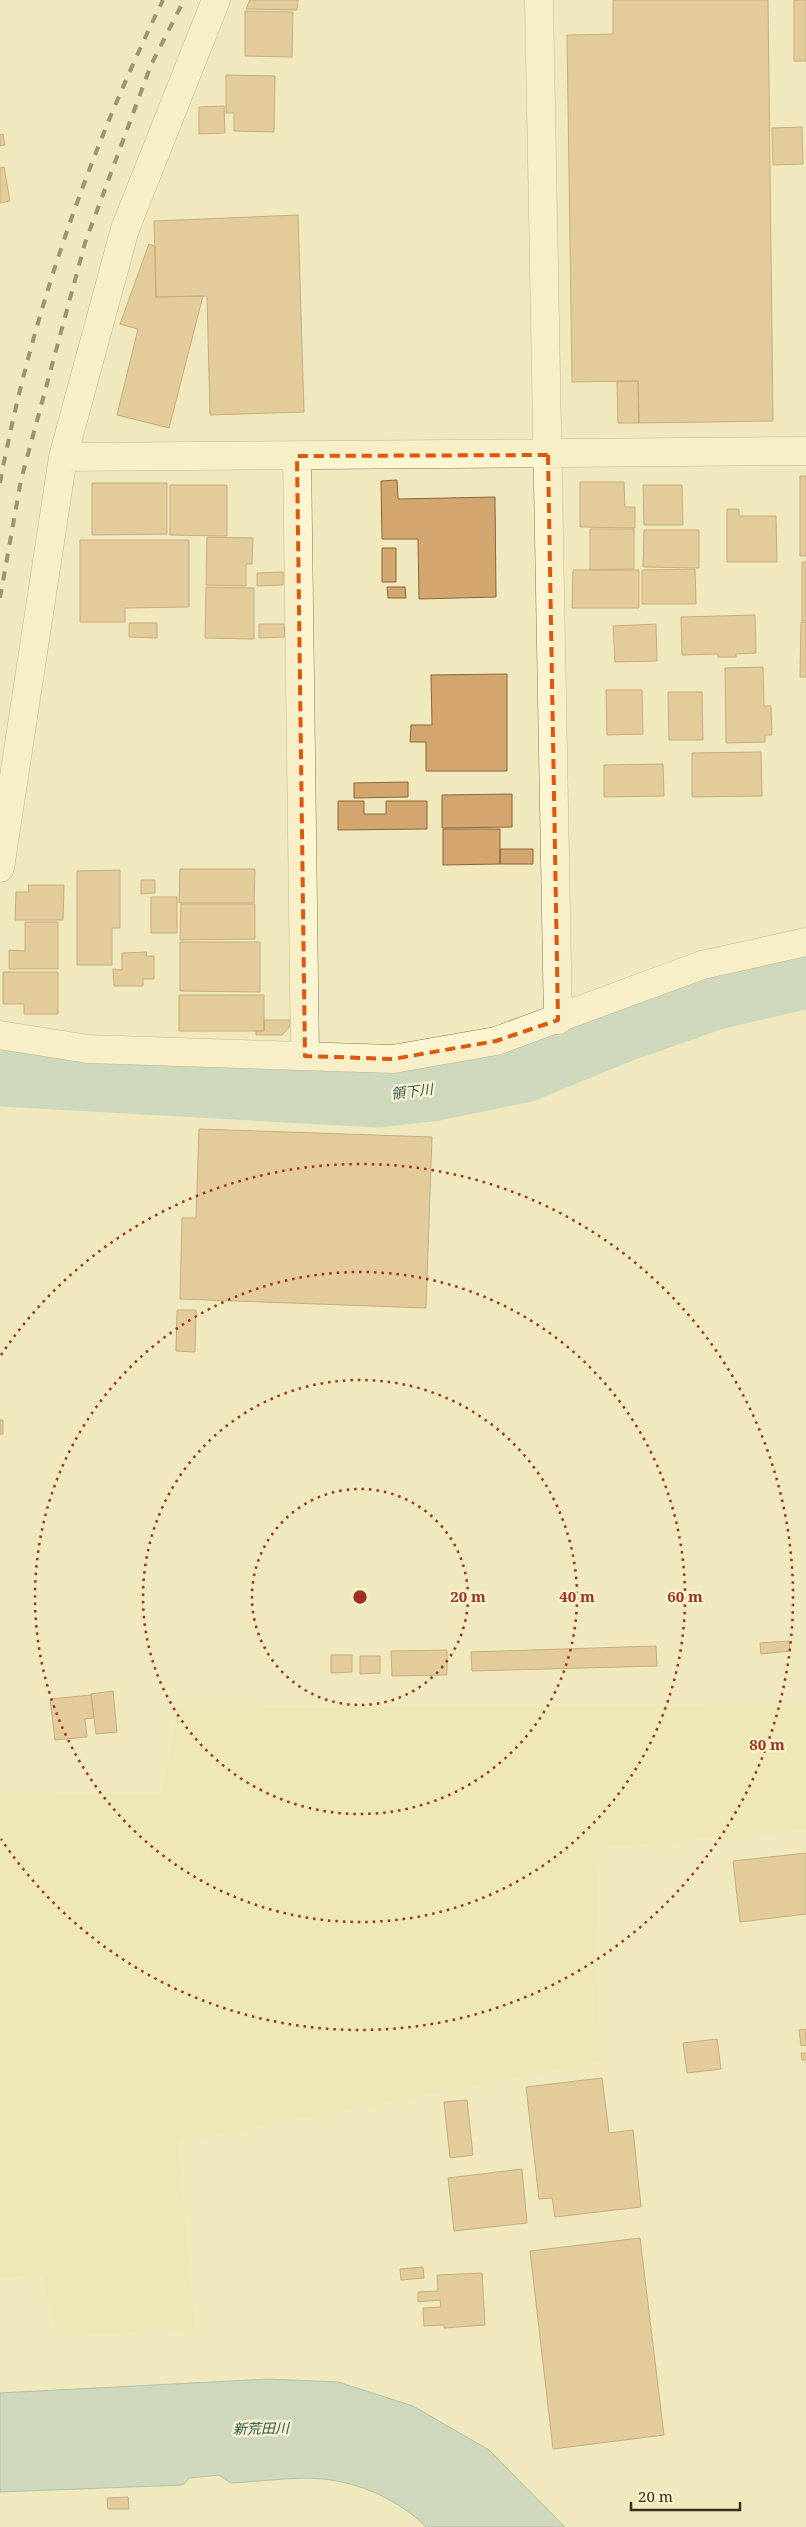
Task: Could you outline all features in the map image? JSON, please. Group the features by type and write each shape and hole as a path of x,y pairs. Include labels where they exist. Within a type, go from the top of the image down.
{"street":[{"path":"0,868 63,458 124,229 216,0"},
{"path":"539,0 558,1020"},
{"path":"63,458 548,455 806,451"},
{"path":"297,456 305,1056"},
{"path":"0,1035 88,1049 392,1059 496,1041 558,1020 702,965 806,942"}],"highlighted area":[{"path":"548,455 558,1020 496,1041 393,1059 305,1056 297,456"}],"shaded area":[{"path":"806,1704 806,1830 596,1848 600,2062 178,2142 195,2328 58,2337 41,2274 0,2278 0,1792 162,1794 178,1709"}],"water":[{"name":"新荒田川","path":"269,2379 338,2382 413,2406 489,2450 565,2527 426,2527 404,2509 379,2494 351,2484 312,2478 231,2483 219,2475 189,2478 183,2485 0,2492 0,2393"}],"building":[{"path":"250,0 298,0 297,10 246,9"},
{"path":"613,0 768,0 773,421 639,423 638,381 572,382 567,35 613,34"},
{"path":"794,0 806,0 806,61 794,61"},
{"path":"245,11 293,12 292,57 245,56"},
{"path":"226,75 275,76 274,132 234,131 234,113 226,113"},
{"path":"224,106 225,133 199,134 199,107"},
{"path":"802,127 803,164 773,165 772,128"},
{"path":"3,134 5,145 0,146 0,135"},
{"path":"4,167 10,201 0,203 0,168"},
{"path":"298,215 304,412 210,415 207,296 156,297 154,221"},
{"path":"149,244 155,246 156,297 203,296 169,428 117,415 138,329 120,324"},
{"path":"617,381 638,381 639,423 618,423"},
{"path":"800,476 806,476 806,556 800,556"},
{"path":"397,480 398,499 495,497 496,597 419,599 418,539 382,539 381,481"},
{"path":"580,482 624,482 625,507 635,507 635,528 580,527"},
{"path":"92,483 167,483 167,534 92,535"},
{"path":"170,485 227,485 227,536 170,535"},
{"path":"643,485 682,485 683,525 644,525"},
{"path":"727,509 739,509 739,516 776,516 777,562 727,562"},
{"path":"590,529 634,529 634,569 590,570"},
{"path":"644,530 699,530 699,568 643,567"},
{"path":"207,537 253,538 252,564 246,564 246,586 206,585"},
{"path":"80,540 189,540 189,607 125,608 125,622 80,622"},
{"path":"382,548 396,548 396,582 382,582"},
{"path":"802,562 806,562 806,621 802,621"},
{"path":"695,569 696,604 642,604 642,570"},
{"path":"573,570 639,570 639,608 572,608"},
{"path":"283,572 283,585 257,586 257,573"},
{"path":"206,587 254,588 254,639 205,638"},
{"path":"387,587 405,587 406,598 388,598"},
{"path":"755,615 756,653 736,654 736,657 718,657 718,654 682,655 681,617"},
{"path":"801,622 806,622 806,677 800,677"},
{"path":"129,623 157,623 157,638 129,637"},
{"path":"259,624 284,624 285,637 259,638"},
{"path":"656,624 657,661 615,662 613,626"},
{"path":"763,667 764,706 771,706 772,735 765,735 765,742 726,743 725,668"},
{"path":"507,674 507,771 426,771 426,742 410,742 411,725 432,725 431,675"},
{"path":"606,690 642,690 643,734 607,735"},
{"path":"668,692 702,692 703,740 669,740"},
{"path":"761,752 762,796 692,797 692,753"},
{"path":"663,764 664,796 604,797 604,765"},
{"path":"408,782 408,797 354,798 354,783"},
{"path":"512,794 512,827 442,828 442,795"},
{"path":"338,801 364,801 364,814 386,814 386,801 427,801 427,829 338,830"},
{"path":"443,829 500,829 500,864 443,865"},
{"path":"500,849 533,849 533,864 500,864"},
{"path":"180,869 255,869 254,903 179,903"},
{"path":"120,870 120,928 112,928 112,965 77,965 77,871"},
{"path":"141,880 155,880 155,893 141,894"},
{"path":"28,885 64,885 63,920 15,920 16,892 29,892"},
{"path":"151,897 177,897 177,933 151,933"},
{"path":"181,904 255,904 255,939 180,940"},
{"path":"25,922 58,922 58,969 9,969 9,950 25,951"},
{"path":"180,942 260,942 260,992 180,991"},
{"path":"147,952 146,956 154,956 154,979 143,979 143,986 114,986 113,969 122,970 122,953"},
{"path":"3,972 58,972 58,1014 24,1014 24,1004 3,1004"},
{"path":"179,995 264,995 264,1031 179,1031"},
{"path":"264,1020 290,1020 290,1026 282,1035 256,1035 256,1031 264,1031"},
{"path":"199,1129 432,1137 426,1308 180,1299 182,1218 196,1218"},
{"path":"177,1310 196,1310 195,1352 176,1351"},
{"path":"0,1420 3,1420 3,1434 0,1434"},
{"path":"789,1641 790,1651 761,1654 760,1643"},
{"path":"656,1646 657,1666 472,1671 471,1652"},
{"path":"447,1650 447,1675 392,1676 391,1651"},
{"path":"331,1655 352,1655 352,1672 331,1673"},
{"path":"360,1656 380,1656 380,1673 360,1674"},
{"path":"113,1691 117,1732 96,1734 91,1694"},
{"path":"91,1695 94,1718 85,1719 87,1737 55,1740 50,1699"},
{"path":"806,1853 806,1914 740,1922 733,1861"},
{"path":"806,2029 806,2045 801,2046 799,2030"},
{"path":"717,2039 721,2069 687,2073 683,2043"},
{"path":"801,2053 806,2053 806,2060 802,2060"},
{"path":"602,2078 609,2133 633,2130 641,2207 555,2217 552,2198 539,2199 526,2087"},
{"path":"467,2100 473,2155 450,2158 444,2102"},
{"path":"522,2169 527,2223 454,2231 448,2178"},
{"path":"640,2238 664,2435 553,2449 530,2251"},
{"path":"423,2267 424,2278 401,2280 400,2269"},
{"path":"482,2273 485,2325 444,2328 444,2325 424,2326 423,2308 441,2307 440,2300 418,2302 418,2292 438,2291 437,2275"},
{"path":"128,2497 129,2509 108,2509 107,2498"}],"waterway":[{"name":"領下川","path":"0,1074 378,1095 432,1089 524,1070 627,1028 712,998 806,976"}],"railway":[{"path":"0,483 28,358 65,236 111,116 163,0"},
{"path":"0,598 21,480 85,243 151,65 184,0"}]}
